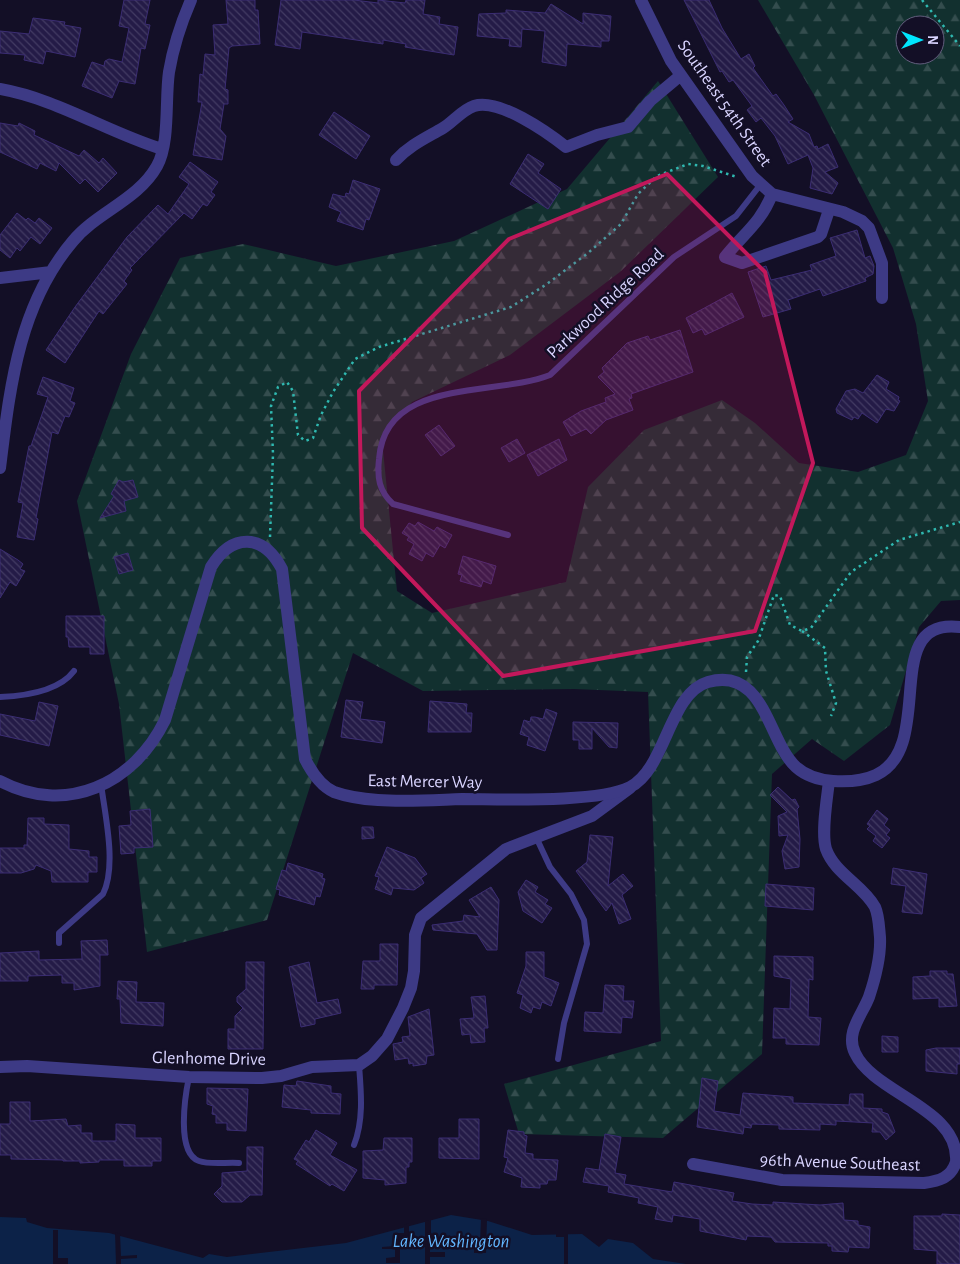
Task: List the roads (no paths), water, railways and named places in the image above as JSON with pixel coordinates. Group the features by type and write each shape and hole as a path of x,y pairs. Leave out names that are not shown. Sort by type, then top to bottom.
{"street":[{"path":"0,468 6,378 33,306 51,272 73,241 88,226 145,182 157,165 162,149 169,73 177,38 191,0"},
{"name":"Southeast 54th Street","path":"641,0 671,61 757,180 772,194 853,216 869,228 882,263 882,298"},
{"path":"396,160 406,149 445,127 467,110 474,106 485,105 495,106 530,123 566,147 597,135 628,127 650,101 681,75"},
{"path":"0,89 40,99 130,139 162,149"},
{"path":"772,194 766,211 754,228 726,257 729,260 742,264 818,237 829,210"},
{"path":"0,278 51,272"},
{"name":"East Mercer Way","path":"101,784 130,768 156,738 165,720 211,567 219,554 228,546 239,542 252,541 268,550 282,569 305,759 311,770 331,791 350,797 378,800 521,799 608,794 632,786"},
{"path":"359,1064 372,1056 387,1039 403,1008 412,980 415,935 420,918 506,848 592,816 632,786 651,764 686,696 697,687 708,682 722,680 745,688 762,706 790,760 797,768 810,776 828,781 846,782 863,779 877,775 889,767 904,744 911,671 920,642 928,632 960,627"},
{"path":"0,780 33,795 50,796 68,796 101,784"},
{"name":"96th Avenue Southeast","path":"694,1164 782,1180 924,1183 946,1178 954,1169 958,1156 958,1141 955,1131 938,1116 887,1084 866,1067 855,1055 851,1043 853,1031 869,998 874,980 880,939 874,907 840,871 826,848 828,781"},
{"name":"Glenhome Drive","path":"0,1066 27,1066 189,1077 262,1078 280,1076 312,1067 359,1064"}],"lane":[{"name":"Parkwood Ridge Road","path":"508,535 393,504 383,495 379,485 380,449 384,434 391,423 414,404 431,398 531,381 550,375 674,257 736,216 757,180"},
{"path":"0,697 20,695 45,689 67,680 74,671"},
{"path":"59,944 59,933 103,894 106,887 109,875 107,828 101,784"},
{"path":"536,836 550,867 571,894 584,920 587,944 564,1023 558,1059"},
{"path":"354,1145 359,1127 361,1093 359,1064"},
{"path":"189,1077 185,1096 185,1146 189,1155 199,1161 238,1163"}],"water":[{"name":"Lake Washington","path":"451,1215 488,1221 532,1235 582,1234 599,1247 608,1239 633,1243 653,1259 686,1264 0,1264 0,1217 26,1218 27,1222 47,1228 109,1233 203,1258 209,1254 227,1257 346,1243"}]}
